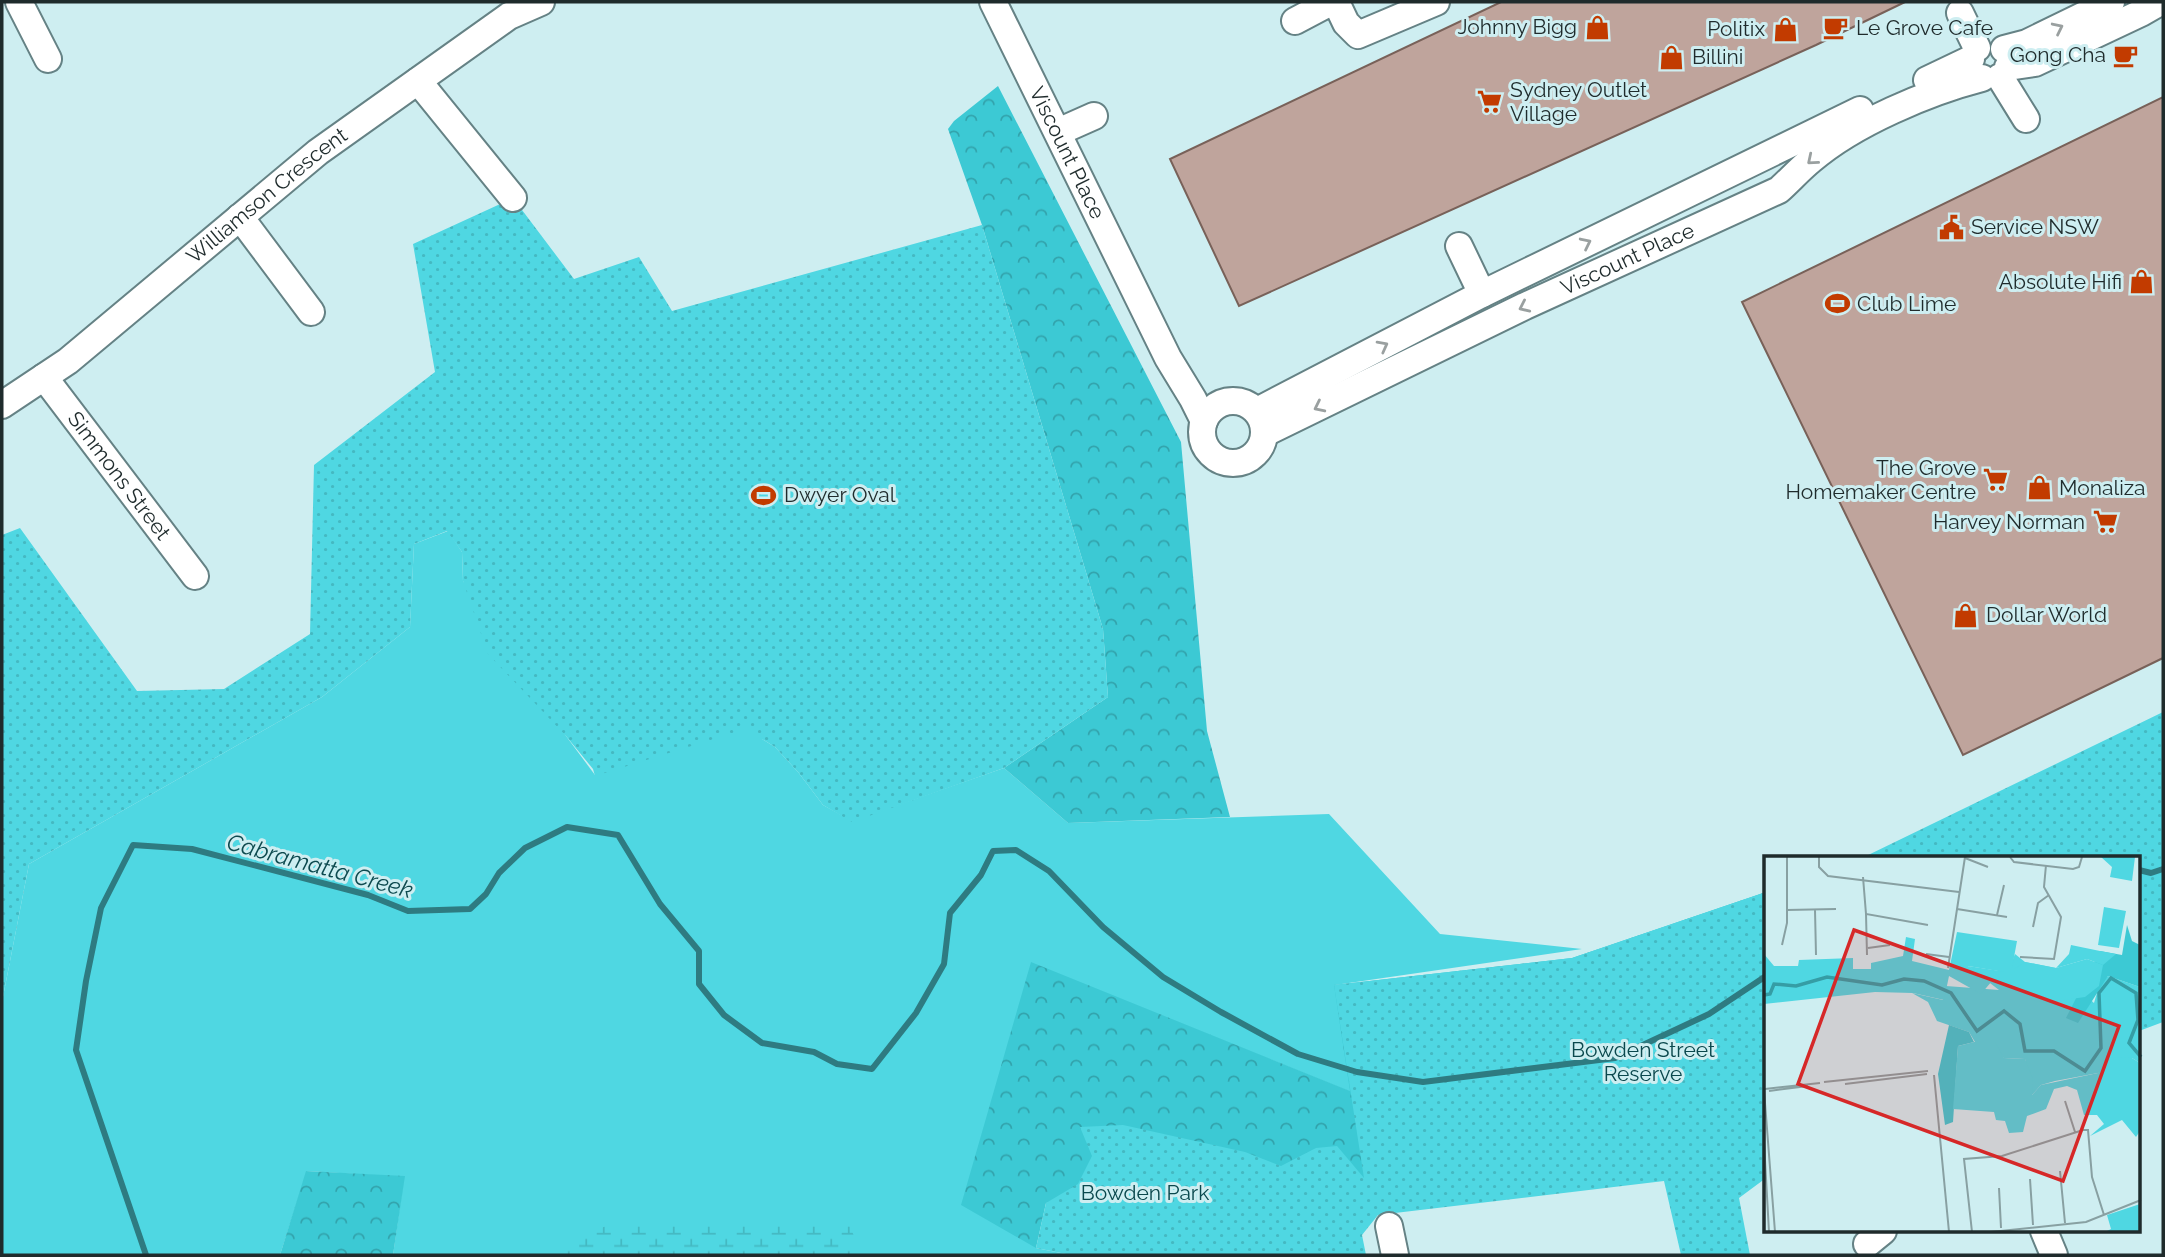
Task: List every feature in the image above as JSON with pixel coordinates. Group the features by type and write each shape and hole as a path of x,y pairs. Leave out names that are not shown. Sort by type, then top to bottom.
{"street":[{"path":"19,2 48,59"},
{"name":"Williamson Crescent","path":"2,405 68,361 318,152 509,16 541,2"},
{"name":"Viscount Place","path":"993,2 1168,358 1204,421"},
{"path":"1294,21 1333,2 1346,23 1358,35 1436,2"},
{"name":"Viscount Place","path":"1261,422 1482,294 1849,115 2035,63 2160,2"},
{"name":"Viscount Place","path":"1261,422 1780,190 1813,158 1856,129 1943,88 1998,74 2027,44 2102,5"},
{"path":"1960,13 1998,74"},
{"path":"418,81 513,198"},
{"path":"1058,132 1094,116"},
{"path":"240,217 311,312"},
{"path":"1459,246 1482,294"},
{"name":"Simmons Street","path":"44,377 195,576"},
{"path":"1239,401 1249,405 1261,422 1262,444 1248,459 1227,462 1217,458 1204,442 1204,421 1218,405 1239,401"},
{"path":"1389,1226 1395,1255"},
{"path":"2043,1232 2054,1255"}],"green space":[{"path":"998,86 1181,442 1207,731 1230,817 1068,823 1004,768 1108,697 1103,629 982,225 948,129 954,121"},
{"path":"513,198 574,279 639,257 672,311 982,225 1103,629 1108,697 1004,768 852,822 823,805 775,747 746,729 595,776 593,769 566,736 488,654 463,581 462,552 447,531 414,544 410,627 322,697 29,864 2,1002 2,535 20,528 137,691 224,689 310,634 314,465 435,372 413,244"},
{"path":"448,531 462,552 463,581 595,775 746,728 814,753 762,739 775,747 823,805 852,821 1004,768 1068,823 1329,814 1440,934 1582,949 1335,985 1351,1092 1031,963 1036,1248 1071,1255 393,1255 404,1177 307,1171 280,1255 2,1255 2,1002 29,864 322,697 410,627 414,544"},
{"path":"2163,712 2163,1022 2140,1031 2140,856 1866,856"},
{"path":"1764,893 1364,1179 1281,1166 1046,1203 1036,1248 961,1205 1031,962 1350,1091 1334,985 1572,958"},
{"name":"Bowden Street Reserve","path":"1764,893 1764,1179 1739,1198 1750,1255 1681,1255 1664,1181 1378,1215 1362,1235 1366,1255 1071,1255 1036,1248 1046,1203 1078,1184 1092,1156 1080,1127 1123,1125 1245,1152 1281,1166 1316,1148 1337,1146 1364,1178 1334,985 1572,958"},
{"path":"306,1171 405,1176 393,1255 280,1255"},
{"path":"611,1223 849,1223 861,1255 551,1255"}],"building":[{"name":"Sydney Outlet Village","path":"1501,2 1905,2 1816,45 1239,306 1170,159"},
{"name":"The Grove Homemaker Centre","path":"2163,97 2163,658 1963,755 1742,302"}],"waterway":[{"name":"Cabramatta Creek","path":"146,1255 76,1050 86,981 101,908 133,845 192,849 368,895 408,911 470,909 486,894 499,873 525,848 567,827 618,835 660,904 699,951 699,984 724,1015 762,1043 814,1052 837,1064 872,1069 916,1013 944,964 950,913 981,875 993,851 1016,850 1049,871 1103,927 1163,977 1298,1054 1357,1072 1423,1082 1615,1058 1709,1014 1764,977"},
{"name":"Cabramatta Creek","path":"2140,870 2151,873 2163,869"}],"place":[{"name":"Johnny Bigg","path":"1597,27"},
{"name":"Le Grove Cafe","path":"1836,28"},
{"name":"Politix","path":"1785,29"},
{"name":"Gong Cha","path":"2126,55"},
{"name":"Billini","path":"1672,57"},
{"name":"Sydney Outlet Village","path":"1490,102"},
{"name":"Service NSW","path":"1951,227"},
{"name":"Absolute Hifi","path":"2142,282"},
{"name":"Club Lime","path":"1837,304"},
{"name":"The Grove Homemaker Centre","path":"1996,480"},
{"name":"Monaliza","path":"2039,488"},
{"name":"Dwyer Oval","path":"764,495"},
{"name":"Harvey Norman","path":"2105,522"},
{"name":"Dollar World","path":"1966,615"}],"park label":[{"name":"Bowden Park","path":"1145,1193"}]}
